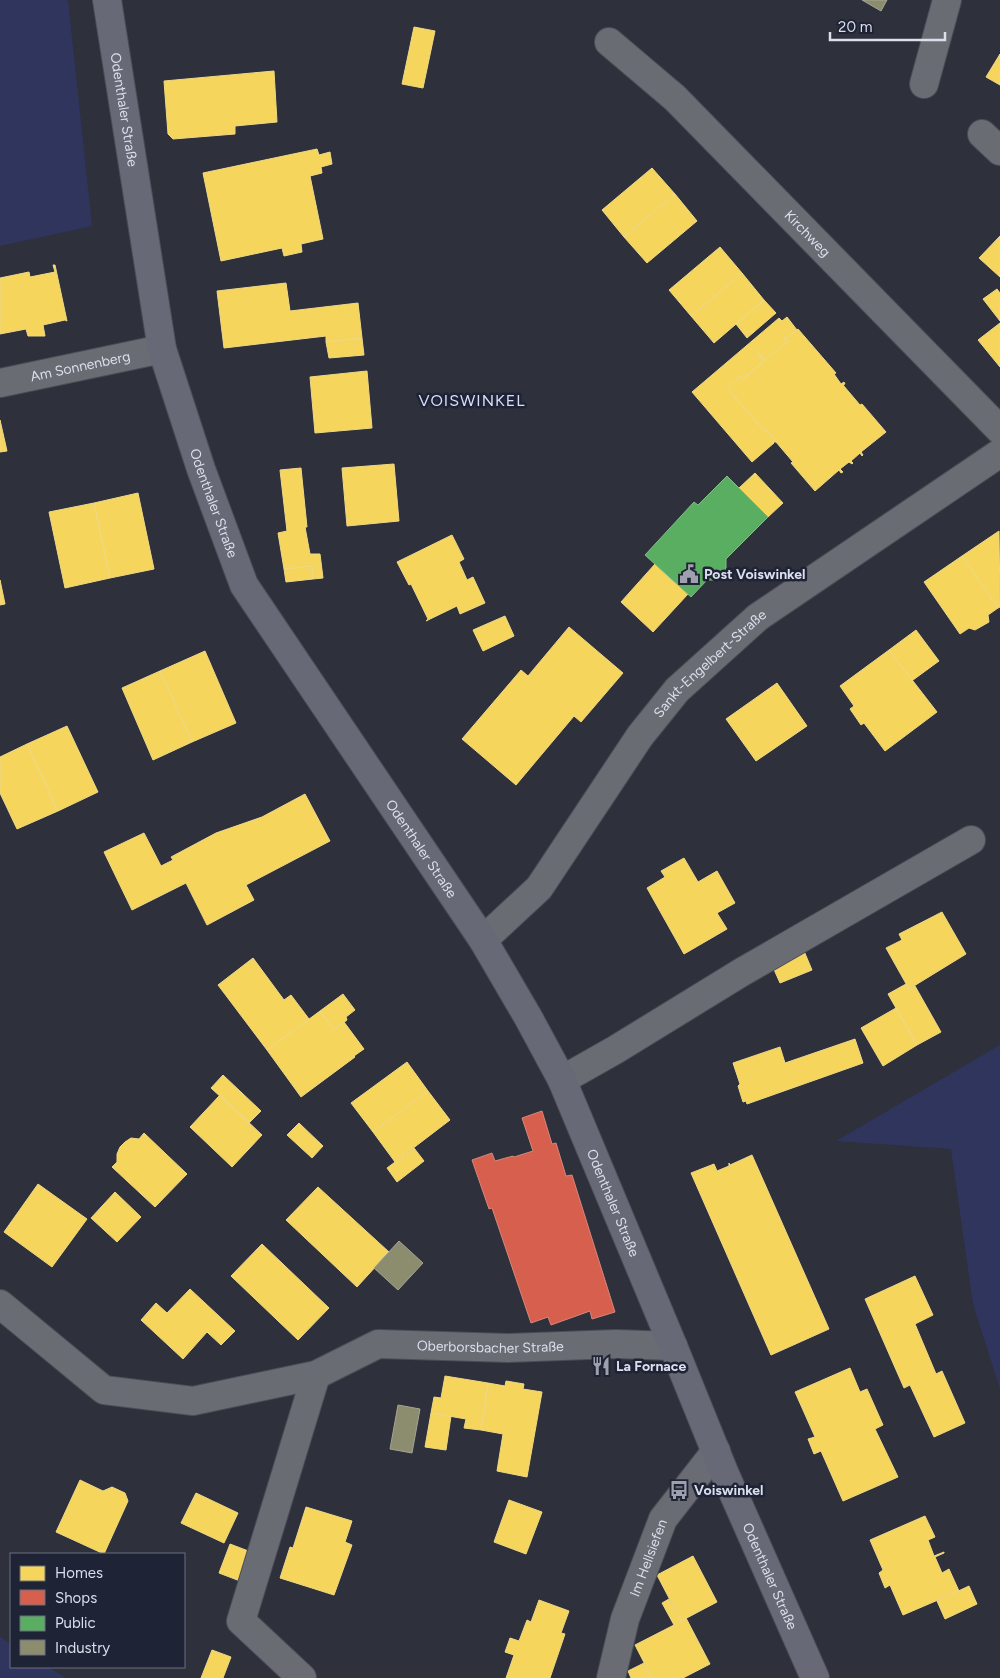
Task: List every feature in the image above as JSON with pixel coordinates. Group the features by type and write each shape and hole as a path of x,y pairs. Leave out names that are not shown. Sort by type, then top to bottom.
{"main road":[{"name":"Odenthaler Straße","path":"107,0 162,349 201,469 244,585 483,940 562,1080 756,1547 815,1678"}],"street":[{"path":"924,84 947,0"},
{"name":"Kirchweg","path":"610,42 676,98 1000,430"},
{"name":"Am Sonnenberg","path":"0,383 162,349"},
{"name":"Sankt-Engelbert-Straße","path":"483,940 539,888 640,736 676,690 758,618 1000,453"},
{"path":"562,1080 615,1050 742,972 972,840"},
{"name":"Oberborsbacher Straße","path":"0,1304 104,1390 193,1401 316,1375 378,1344 508,1348 616,1344 674,1346"},
{"path":"302,1678 242,1621 316,1375"},
{"name":"Im Hellsiefen","path":"610,1678 626,1619 663,1519 716,1451"}],"shaded area":[{"path":"0,0 68,0 92,226 0,246"},
{"path":"1000,1045 1000,1389 973,1304 951,1149 836,1141"},
{"path":"0,1637 10,1643 10,1668 50,1668 66,1678 0,1678"}],"building: Homes":[{"path":"414,27 435,31 423,88 402,84"},
{"path":"1000,54 1000,85 986,77"},
{"path":"274,71 277,122 235,126 235,134 173,139 168,134 164,81"},
{"path":"317,149 319,155 330,152 332,164 321,167 322,173 310,176 323,239 301,244 302,252 284,256 282,248 221,261 203,173"},
{"path":"652,168 675,194 624,237 602,210"},
{"path":"675,194 697,221 647,263 624,237"},
{"path":"1000,236 1000,277 979,258"},
{"path":"720,247 742,273 691,316 669,290"},
{"path":"53,265 55,265 67,321 43,325 45,336 28,336 26,329 0,334 0,278 29,272 30,277 55,272"},
{"path":"742,273 764,300 714,343 691,316"},
{"path":"286,283 290,311 358,303 362,338 326,342 326,336 224,348 217,291"},
{"path":"997,289 1000,293 1000,321 983,299"},
{"path":"764,300 776,313 747,338 736,324"},
{"path":"787,317 797,330 787,338 784,338 787,342 765,359 759,353 764,361 743,379 740,375 727,388 765,432 767,430 775,440 752,462 692,392 779,318 782,321"},
{"path":"1000,323 1000,367 978,340"},
{"path":"798,329 836,373 834,374 841,384 844,382 845,384 843,385 886,432 861,452 862,456 860,453 851,461 852,464 849,462 840,469 843,472 841,473 839,470 815,491 776,442 773,442 775,440 767,430 765,432 727,388 740,375 743,379 764,361 759,353 765,359 787,342 784,338 787,338"},
{"path":"362,338 364,355 329,358 326,342"},
{"path":"367,371 372,428 315,433 310,377"},
{"path":"0,420 7,451 0,452"},
{"path":"394,464 399,521 347,526 342,468"},
{"path":"301,468 307,527 305,527 310,554 320,554 323,578 313,579 312,566 284,569 278,533 287,531 280,470"},
{"path":"755,473 783,503 768,517 739,488"},
{"path":"138,493 154,569 110,578 94,503"},
{"path":"94,503 110,578 65,588 49,512"},
{"path":"999,531 1000,607 998,608 962,556"},
{"path":"452,535 464,559 459,562 467,580 473,577 485,603 460,614 457,606 426,621 428,619 411,584 409,585 397,562"},
{"path":"962,556 998,608 988,615 989,622 975,630 969,628 960,634 924,582"},
{"path":"655,564 688,594 653,632 621,602"},
{"path":"312,566 313,579 286,582 284,569"},
{"path":"0,580 5,604 0,605"},
{"path":"505,616 514,636 483,651 473,630"},
{"path":"569,627 623,673 581,722 574,716 516,785 462,739 521,670 528,676"},
{"path":"916,630 939,661 913,680 889,650"},
{"path":"889,650 937,712 885,751 864,723 861,725 850,709 854,706 840,686"},
{"path":"205,651 236,723 192,742 160,671"},
{"path":"160,671 192,742 153,760 122,688"},
{"path":"777,683 807,726 756,761 726,719"},
{"path":"67,726 98,792 58,811 27,744"},
{"path":"27,744 58,811 17,829 0,793 0,757"},
{"path":"305,794 330,841 246,885 254,900 207,925 186,883 132,910 104,852 144,833 161,866 173,860 171,857 216,833 262,817"},
{"path":"684,858 698,882 717,871 735,903 717,913 727,929 684,954 647,888 665,877 661,871"},
{"path":"942,912 966,954 909,989 886,948 902,940 899,934"},
{"path":"804,951 812,970 780,983 772,965"},
{"path":"253,958 284,1000 291,995 309,1019 267,1050 218,985"},
{"path":"906,984 909,989 915,986 941,1032 917,1045 888,994"},
{"path":"343,994 355,1010 346,1017 347,1020 334,1030 320,1011"},
{"path":"896,1008 917,1045 883,1066 861,1028"},
{"path":"320,1011 334,1030 344,1022 364,1049 301,1097 267,1050"},
{"path":"855,1039 863,1063 747,1104 746,1101 743,1102 738,1086 740,1084 733,1063 780,1047 785,1063"},
{"path":"407,1062 428,1091 373,1132 351,1103"},
{"path":"223,1075 261,1111 249,1123 211,1088"},
{"path":"428,1091 450,1120 395,1162 373,1132"},
{"path":"220,1095 262,1135 232,1167 190,1127"},
{"path":"299,1123 323,1146 312,1158 287,1135"},
{"path":"144,1133 187,1174 155,1207 112,1167 117,1162 117,1154 120,1147 131,1138 139,1139"},
{"path":"414,1148 424,1161 397,1182 387,1168"},
{"path":"752,1155 829,1329 771,1355 691,1173 714,1164 717,1171 729,1166 729,1163 730,1165"},
{"path":"38,1184 87,1219 52,1267 4,1232"},
{"path":"318,1187 389,1252 357,1287 286,1220"},
{"path":"115,1192 141,1217 117,1242 91,1218"},
{"path":"262,1244 329,1308 298,1340 231,1276"},
{"path":"915,1276 933,1315 915,1324 936,1374 942,1371 965,1423 934,1437 910,1385 904,1388 865,1299"},
{"path":"190,1289 235,1331 221,1345 207,1332 183,1359 141,1320 156,1303 167,1313"},
{"path":"850,1368 860,1392 867,1389 883,1425 875,1429 898,1477 843,1501 821,1451 814,1454 808,1439 815,1437 795,1392"},
{"path":"445,1376 488,1383 481,1430 464,1428 466,1419 431,1413 434,1397 441,1398"},
{"path":"506,1381 524,1384 523,1389 542,1392 527,1477 497,1471 503,1434 481,1430 488,1383 505,1386"},
{"path":"431,1413 451,1416 446,1450 425,1447"},
{"path":"80,1480 103,1491 112,1487 125,1493 128,1501 104,1553 56,1532"},
{"path":"196,1493 238,1513 224,1543 181,1523"},
{"path":"509,1500 542,1512 526,1554 494,1542"},
{"path":"306,1507 352,1521 345,1542 352,1545 334,1595 280,1578 290,1547 293,1548"},
{"path":"925,1516 935,1537 928,1540 934,1556 944,1552 935,1557 942,1573 949,1569 959,1591 903,1615 890,1585 885,1588 879,1573 883,1570 870,1540"},
{"path":"230,1544 251,1552 240,1581 219,1573"},
{"path":"693,1556 717,1602 681,1621 657,1575"},
{"path":"969,1586 977,1604 945,1619 937,1601"},
{"path":"669,1599 681,1621 686,1618 710,1664 683,1678 652,1678 635,1645 674,1625 662,1603"},
{"path":"539,1600 569,1611 561,1633 565,1634 550,1678 506,1678 514,1655 505,1652 510,1638 519,1641 527,1620 531,1622"},
{"path":"212,1650 231,1657 223,1678 201,1678"},
{"path":"644,1663 652,1678 631,1678 628,1671"}],"building: Shops":[{"path":"542,1111 552,1144 556,1143 566,1176 572,1175 615,1312 592,1319 590,1311 551,1325 548,1317 531,1323 492,1208 489,1209 472,1160 492,1153 495,1161 533,1151 522,1118"}],"building: Public":[{"path":"727,476 768,517 726,559 726,570 717,580 707,580 691,597 645,555 694,502 698,505"}],"building: Industry":[{"path":"862,0 887,0 881,11"},
{"path":"399,1241 423,1263 398,1290 374,1268"},
{"path":"398,1405 420,1409 412,1453 390,1449"}],"place":[{"name":"Post Voiswinkel","path":"689,574"},
{"name":"La Fornace","path":"601,1366"},
{"name":"Voiswinkel","path":"679,1490"}],"district":[{"name":"VOISWINKEL","path":"472,400"}]}
